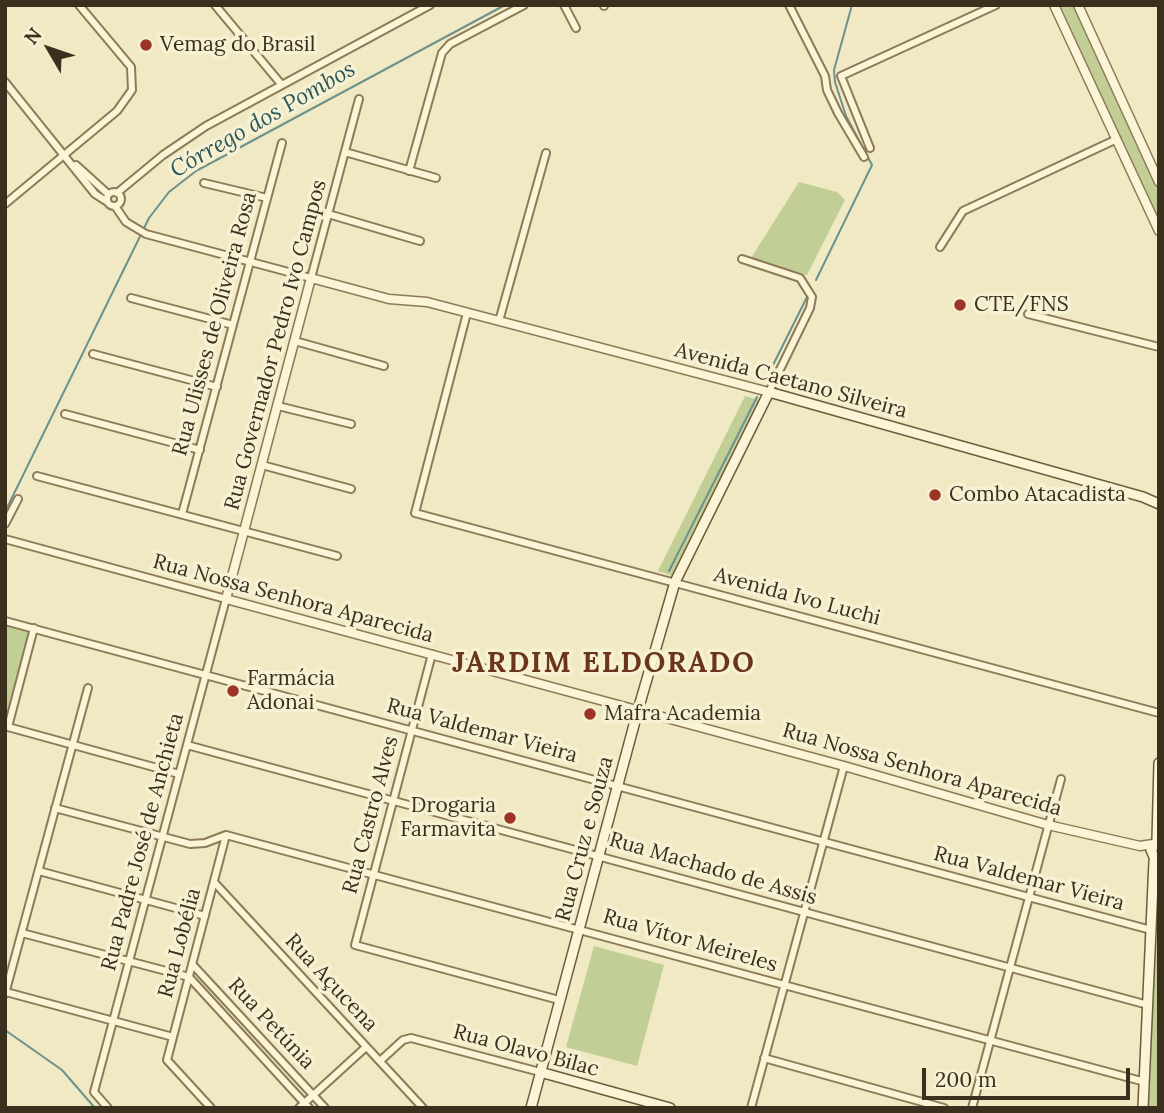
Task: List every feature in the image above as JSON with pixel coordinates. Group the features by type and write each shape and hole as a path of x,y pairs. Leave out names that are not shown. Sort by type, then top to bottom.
{"main road":[{"name":"Avenida Caetano Silveira","path":"769,392 1143,497 1159,504"},
{"name":"Rua Cruz e Souza","path":"531,1108 617,785 675,582 769,392"},
{"name":"Avenida Caetano Silveira","path":"1143,497 1159,496"},
{"path":"1143,1108 1159,763"},
{"name":"Rua Olavo Bilac","path":"540,1072 670,1108"}],"street":[{"path":"5,204 124,104 133,84 131,67 79,5"},
{"path":"215,5 281,84"},
{"path":"107,197 182,141 281,84 430,5"},
{"path":"409,170 442,52 450,44 524,5"},
{"path":"565,5 576,28"},
{"path":"789,5 826,76 827,90 838,113 864,157"},
{"path":"826,76 840,76 996,5"},
{"path":"1054,5 1159,231"},
{"path":"1078,5 1159,183"},
{"path":"840,76 870,148"},
{"path":"5,82 94,194 107,197 120,216 134,228 146,234 312,278"},
{"name":"Rua Governador Pedro Ivo Campos","path":"226,599 359,99"},
{"path":"940,247 963,211 1117,139"},
{"name":"Rua Ulisses de Oliveira Rosa","path":"182,514 282,143"},
{"path":"345,152 436,178"},
{"path":"499,321 546,153"},
{"path":"204,183 267,198"},
{"path":"115,206 121,200 117,192"},
{"path":"328,215 420,241"},
{"path":"742,259 800,278 811,297 810,309 769,392"},
{"name":"Avenida Caetano Silveira","path":"312,278 389,299 428,302 769,392"},
{"path":"131,298 233,325"},
{"name":"Avenida Ivo Luchi","path":"467,313 415,513 1159,713"},
{"path":"1028,314 1159,347"},
{"path":"295,341 384,366"},
{"path":"93,354 217,387"},
{"path":"278,406 351,424"},
{"path":"65,414 200,450"},
{"path":"262,466 351,489"},
{"path":"37,476 337,555"},
{"path":"5,524 18,499"},
{"name":"Rua Nossa Senhora Aparecida","path":"5,539 844,766 1048,825 1140,846 1156,841"},
{"name":"Rua Padre José de Anchieta","path":"108,1108 94,1093 226,599"},
{"name":"Rua Valdemar Vieira","path":"5,621 1152,930"},
{"path":"34,628 8,727 179,774"},
{"name":"Rua Castro Alves","path":"432,654 355,945 559,1000"},
{"path":"88,688 6,993 173,1037"},
{"name":"Rua Machado de Assis","path":"187,744 1148,1005"},
{"path":"751,1108 844,766"},
{"path":"972,1108 1061,779"},
{"path":"55,808 197,844 226,835"},
{"name":"Rua Vítor Meireles","path":"226,835 1144,1082"},
{"name":"Rua Lobélia","path":"211,1108 167,1060 226,835"},
{"name":"Rua Nossa Senhora Aparecida","path":"1140,846 1155,861"},
{"path":"38,871 205,916"},
{"name":"Rua Açucena","path":"214,882 423,1108"},
{"path":"22,933 189,977"},
{"name":"Rua Petúnia","path":"192,964 325,1108"},
{"name":"Rua Petúnia","path":"189,977 305,1106"},
{"name":"Rua Olavo Bilac","path":"380,1061 403,1040 411,1038 540,1072"},
{"path":"305,1106 313,1095 366,1047"},
{"path":"764,1058 944,1108"}],"green space":[{"path":"1060,5 1075,5 1159,187 1159,221"},
{"path":"799,182 837,192 845,200 807,275 751,258"},
{"path":"745,396 759,400 759,405 676,577 658,571"},
{"path":"5,625 29,632 5,720"},
{"path":"1156,873 1159,873 1159,1108 1146,1108"},
{"path":"594,946 664,965 637,1066 566,1047"}],"waterway":[{"name":"Córrego dos Pombos","path":"5,512 149,218 169,192 196,171 505,5"},
{"path":"816,280 872,165 846,116 835,82 834,70 852,5"},
{"path":"766,379 807,297"},
{"path":"669,571 757,397"},
{"name":"Córrego dos Pombos","path":"5,853 5,860"},
{"path":"5,1030 62,1070 95,1108"}],"place":[{"name":"Vemag do Brasil","path":"146,45"},
{"name":"CTE/FNS","path":"960,305"},
{"name":"Combo Atacadista","path":"935,495"},
{"name":"Farmácia Adonai","path":"233,691"},
{"name":"Mafra Academia","path":"590,714"},
{"name":"Drogaria Farmavita","path":"510,818"}],"district":[{"name":"JARDIM ELDORADO","path":"604,664"}]}
